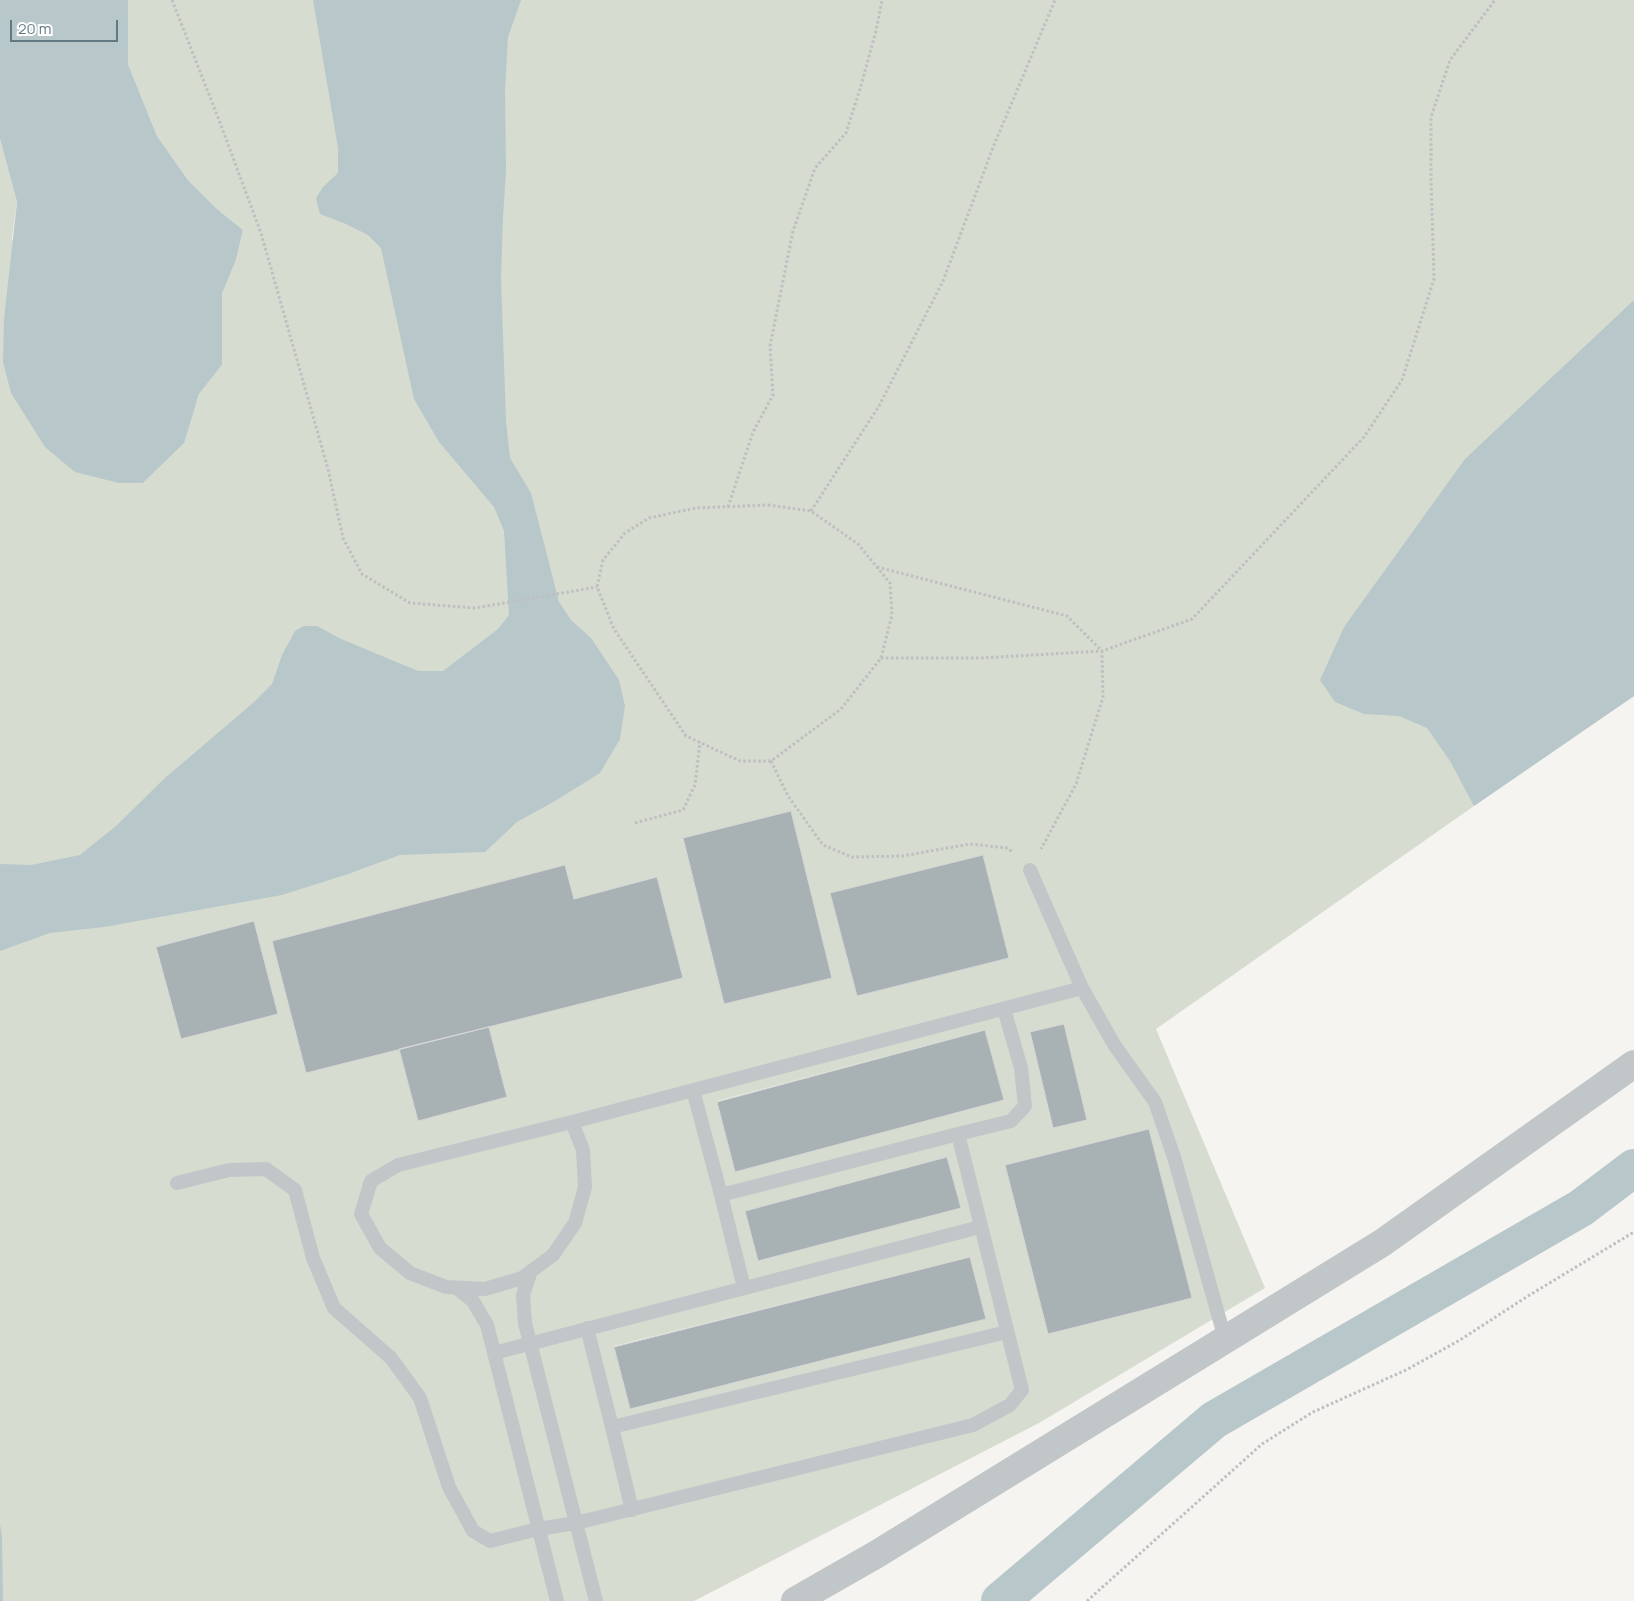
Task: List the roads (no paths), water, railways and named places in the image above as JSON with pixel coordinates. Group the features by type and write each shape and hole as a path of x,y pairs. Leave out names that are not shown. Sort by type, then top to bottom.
{"street":[{"path":"795,1601 877,1554 1382,1243 1634,1064"}],"lane":[{"path":"1030,870 1082,988 1115,1046 1155,1102 1174,1157 1225,1340"},
{"path":"572,1122 583,1150 585,1187 575,1223 553,1255 522,1278 484,1289 457,1288 446,1287 410,1273 380,1248 361,1214 371,1181 398,1165 572,1122 1082,988"},
{"path":"721,1195 1011,1121 1024,1106 1021,1068 1004,1009"},
{"path":"693,1090 744,1288"},
{"path":"176,1184 229,1170 266,1169 296,1190 313,1258 334,1308 391,1358 420,1398 449,1487 473,1531 490,1541 632,1510 974,1425 1010,1405 1022,1390 958,1134"},
{"path":"494,1352 980,1227"},
{"path":"531,1271 523,1295 524,1323 596,1601"},
{"path":"457,1288 473,1302 487,1325 557,1601"},
{"path":"587,1328 632,1510"},
{"path":"612,1427 1007,1332"}],"waterway":[{"path":"1000,1601 1214,1420 1581,1208 1634,1168"}]}
